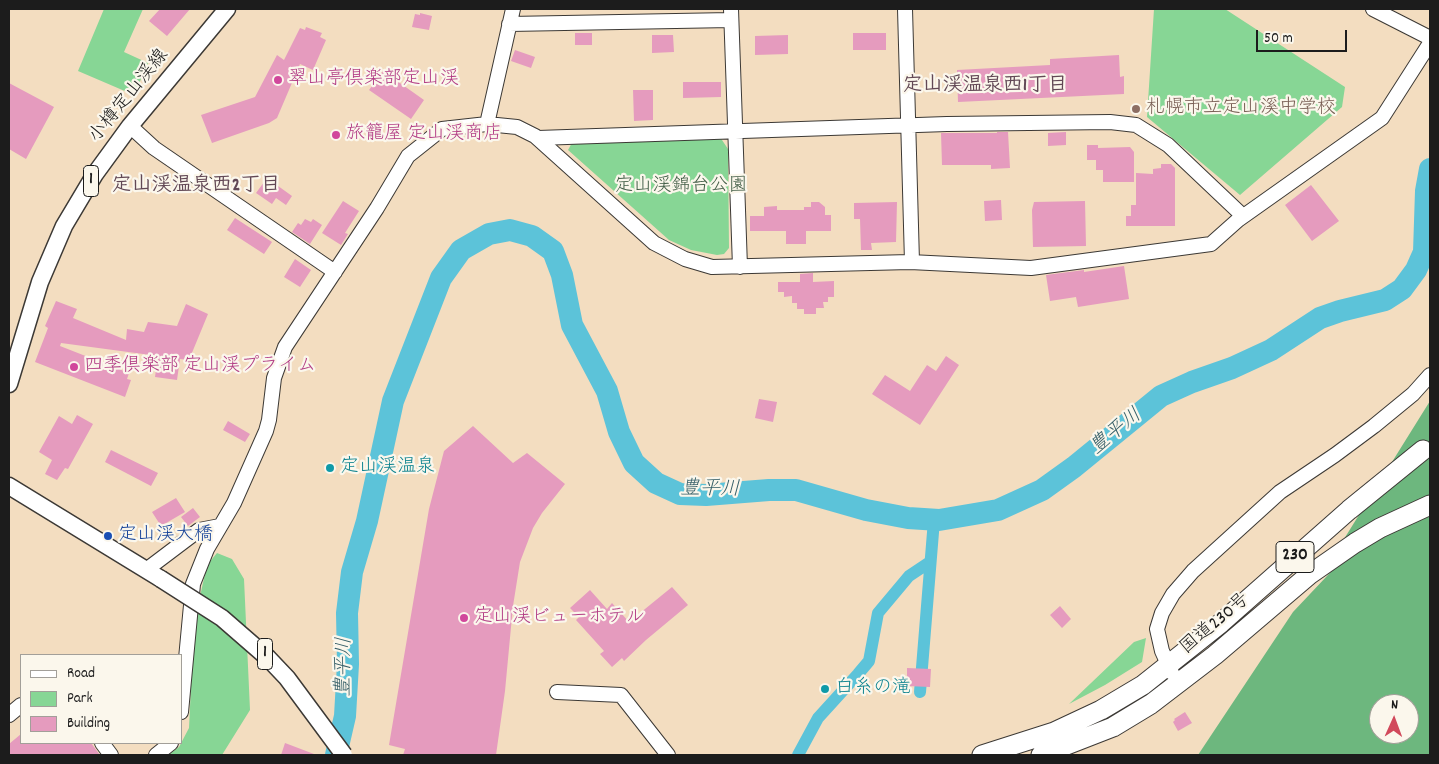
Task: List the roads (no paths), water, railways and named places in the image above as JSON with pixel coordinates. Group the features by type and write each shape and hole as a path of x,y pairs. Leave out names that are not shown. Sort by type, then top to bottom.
{"highway":[{"name":"国道230号","path":"982,755 1054,732 1101,710 1143,685 1221,623 1364,497 1423,450"},
{"name":"国道230号","path":"1041,755 1113,727 1151,704 1215,655 1309,575 1380,528 1430,505"}],"main road":[{"name":"小樽定山渓線","path":"9,384 40,282 64,226 95,174 130,126 227,9"},
{"name":"1","path":"9,486 222,618 268,658 287,678 344,755"}],"street":[{"path":"487,124 513,9"},
{"path":"905,9 912,262"},
{"path":"1373,9 1430,38"},
{"path":"509,24 731,14 740,266"},
{"path":"182,701 193,584 207,549 234,503 266,431 274,378 285,347 377,208 408,156 442,129 487,124 516,127 538,138 654,243 685,259 712,267 912,262 1031,268 1210,244 1243,216 1382,118 1430,43"},
{"path":"538,138 908,125 1110,122 1136,125 1168,145 1243,216"},
{"path":"130,126 154,148 335,272"},
{"path":"1178,683 1167,665 1157,630 1162,613 1173,594 1193,571 1280,492 1374,426 1413,394 1430,375"},
{"path":"146,570 199,530 220,526"},
{"path":"557,692 621,695 668,755"},
{"path":"9,715 20,706"},
{"path":"103,744 112,755"},
{"path":"156,755 170,744"}],"waterway":[{"name":"豊平川","path":"336,755 345,716 348,664 347,613 352,572 367,521 393,401 441,278 461,250 489,234 510,230 532,236 553,251 562,275 572,325 607,391 619,432 634,463 656,483 680,494 706,495 796,490 866,510 908,518 939,520 998,510 1042,490 1074,467 1161,396 1192,382 1232,368 1271,350 1320,318 1385,300 1402,289 1416,270 1424,252 1426,191 1430,169"},
{"path":"920,692 934,520"},
{"path":"798,755 818,718 869,661 878,613 909,576 930,562"}],"place":[{"name":"翠山亭倶楽部定山渓","path":"278,80"},
{"name":"札幌市立定山溪中学校","path":"1136,109"},
{"name":"旅籠屋 定山渓商店","path":"336,135"},
{"name":"四季倶楽部 定山渓プライム","path":"74,367"},
{"name":"定山渓温泉","path":"330,468"},
{"name":"定山渓大橋","path":"108,536"},
{"name":"定山渓ビューホテル","path":"464,618"},
{"name":"白糸の滝","path":"825,689"}],"district":[{"name":"定山渓温泉西1丁目","path":"985,87"},
{"name":"定山渓温泉西2丁目","path":"196,187"}],"park label":[{"name":"定山渓錦台公園","path":"681,187"}]}
